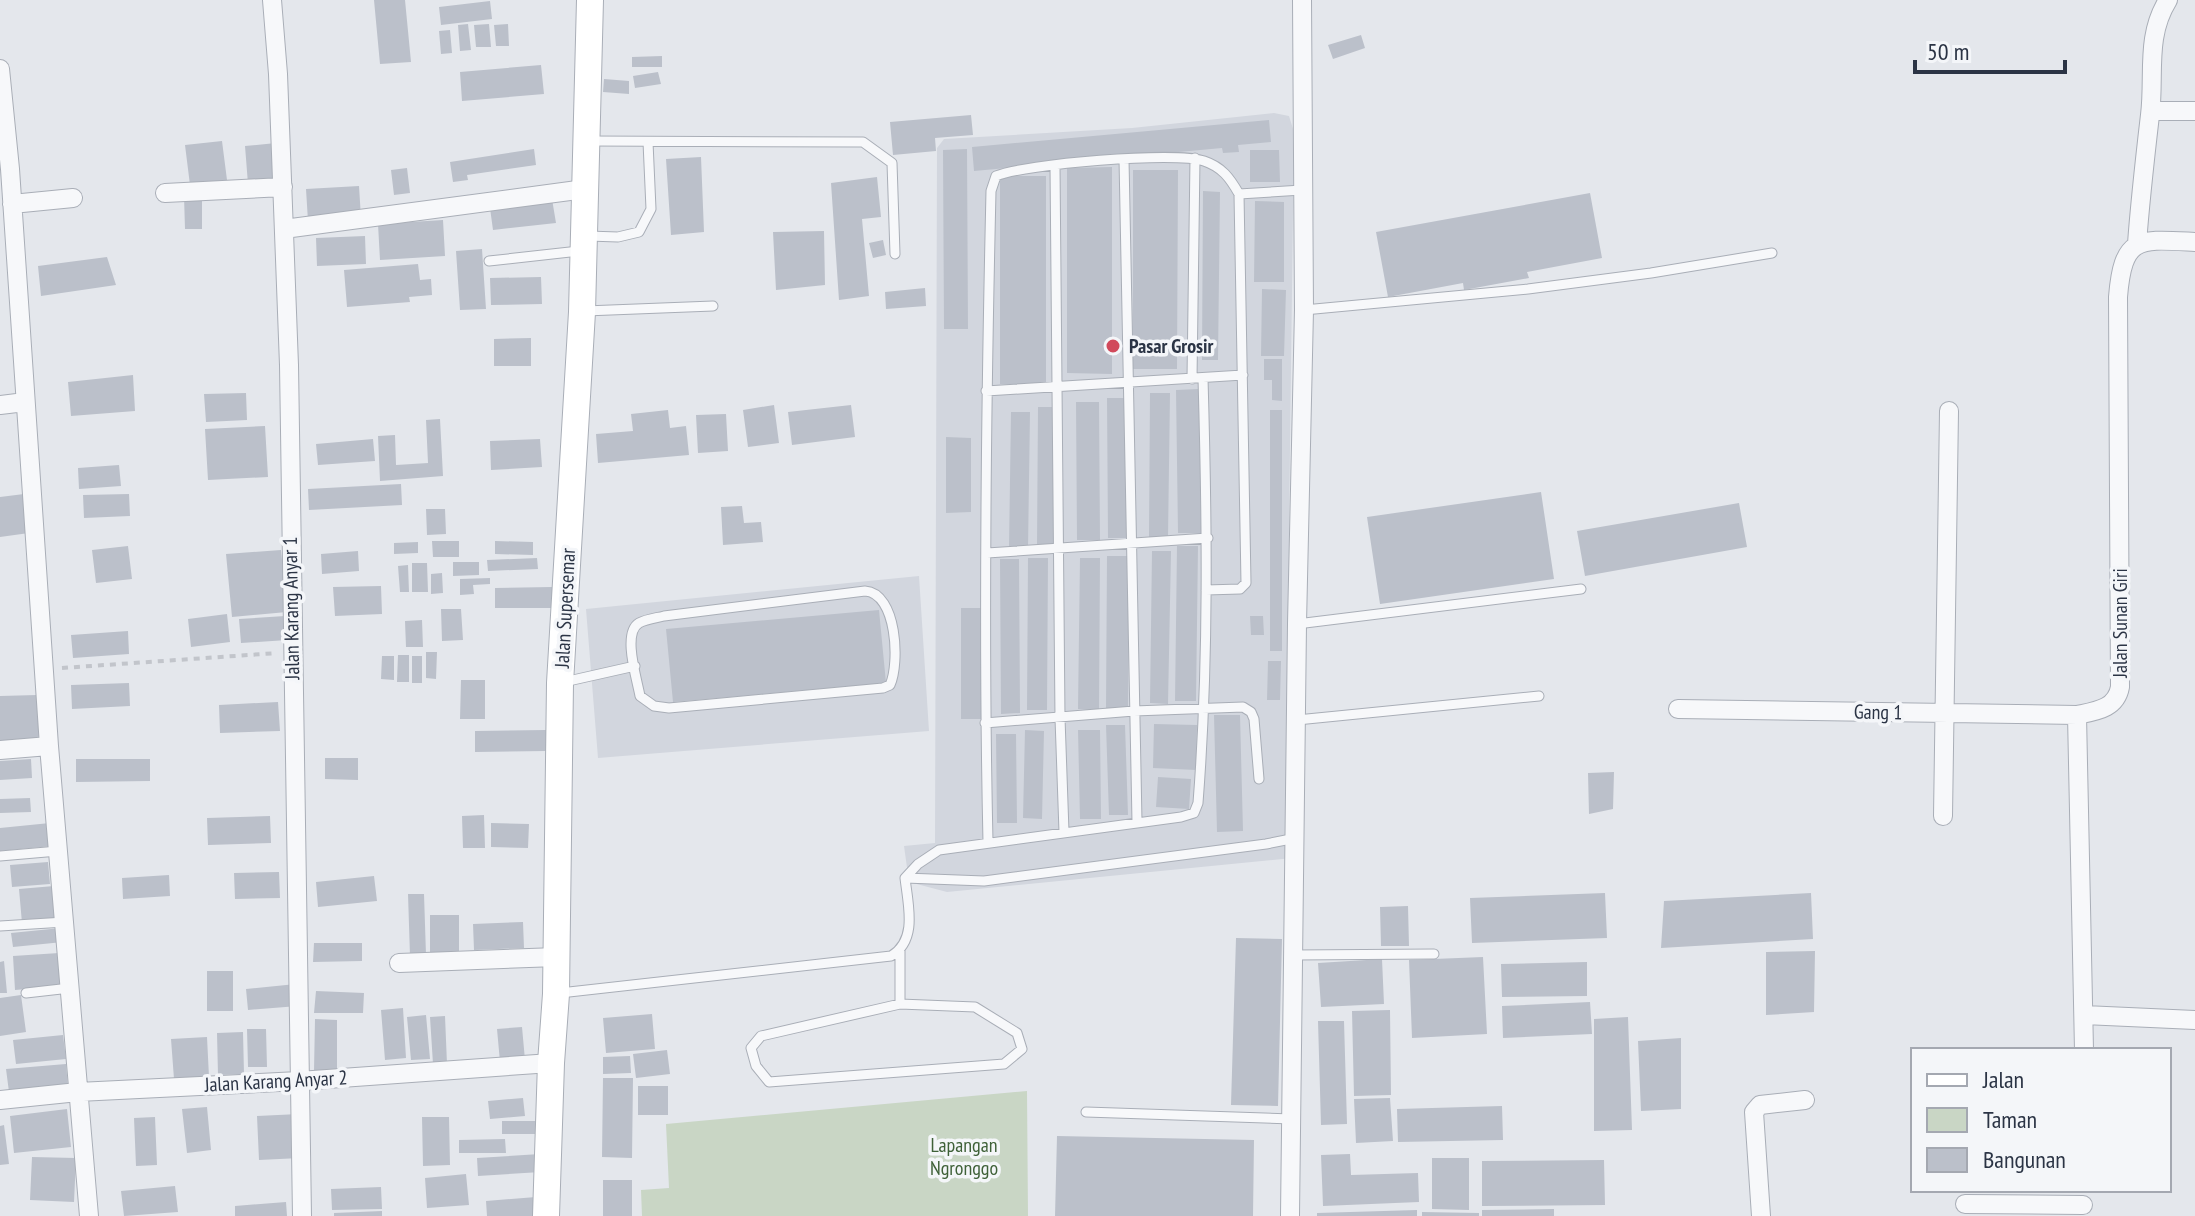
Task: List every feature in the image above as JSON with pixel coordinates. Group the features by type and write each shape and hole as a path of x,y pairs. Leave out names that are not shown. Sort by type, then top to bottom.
{"main road":[{"name":"Jalan Supersemar","path":"546,1216 557,957 560,683 582,312 590,0"}],"street":[{"name":"Jalan Karang Anyar 1","path":"272,0 289,365 302,1216"},
{"path":"1290,1216 1304,310 1302,0"},
{"name":"Jalan Sunan Giri","path":"2077,715 2110,705 2118,698 2120,687 2118,297 2120,271 2132,248 2151,111 2150,65 2157,23 2168,0"},
{"path":"0,69 49,746 89,1216"},
{"path":"2151,111 2195,111"},
{"path":"165,193 283,187"},
{"path":"284,229 585,189"},
{"path":"12,204 73,198"},
{"path":"2132,248 2161,240 2195,242"},
{"path":"0,405 25,402"},
{"path":"1943,816 1949,411"},
{"name":"Gang 1","path":"1678,709 2077,715"},
{"path":"2077,715 2084,1048"},
{"path":"0,750 49,746"},
{"path":"399,963 557,957"},
{"path":"2084,1015 2195,1020"},
{"name":"Jalan Karang Anyar 2","path":"0,1100 78,1092 299,1081 551,1063"},
{"path":"1761,1216 1754,1112 1760,1105 1805,1100"},
{"path":"1965,1204 2083,1204"}],"lane":[{"path":"586,141 863,142 892,163 895,254"},
{"path":"489,261 639,232 651,209 648,142"},
{"path":"1192,379 1195,158"},
{"path":"988,842 985,723 986,391 992,182 1000,173 1124,159 1195,158 1224,172 1239,194 1246,583 1240,589 1206,590"},
{"path":"1124,159 1137,822"},
{"path":"1055,166 1060,718 1064,832"},
{"path":"1239,194 1302,190"},
{"path":"1304,310 1543,287 1772,253"},
{"path":"582,312 713,306"},
{"path":"986,391 1243,375"},
{"path":"900,1004 900,951 910,927 905,878 918,864 939,850 1194,813 1198,803 1205,709 1208,538 1203,378"},
{"path":"987,553 1208,538"},
{"path":"1297,624 1581,589"},
{"path":"871,591 877,593 885,604 893,628 892,680 890,685 875,690 669,708 654,706 640,696 635,666 630,638 633,629 639,623 664,616 871,591"},
{"path":"560,683 635,666"},
{"path":"1297,720 1539,696"},
{"path":"985,723 1134,711 1243,707 1251,712 1257,732 1259,779"},
{"path":"905,878 984,881 1296,838"},
{"path":"0,856 58,851"},
{"path":"0,926 65,922"},
{"path":"556,994 891,956 900,951"},
{"path":"1294,955 1434,954"},
{"path":"26,993 70,988"},
{"path":"900,1004 975,1007 1017,1033 1022,1049 1004,1064 769,1082 756,1066 751,1048 761,1036 900,1004"},
{"path":"1086,1112 1292,1119"}],"path":[{"path":"44,669 291,652"}],"shaded area":[{"name":"Pasar Grosir","path":"1274,113 1289,116 1294,132 1289,528 1293,858 947,892 909,882 904,846 935,843 937,148 944,139 1132,128"},
{"path":"919,576 929,731 598,758 586,609"}],"green space":[{"name":"Lapangan Ngronggo","path":"1027,1091 1028,1216 642,1216 641,1190 669,1188 666,1124"}],"building":[{"path":"374,0 405,0 411,62 380,64"},
{"path":"490,1 492,19 441,25 439,7"},
{"path":"468,24 471,50 460,51 458,25"},
{"path":"489,24 491,47 476,47 474,25"},
{"path":"508,24 509,46 496,46 494,25"},
{"path":"450,30 452,53 441,54 439,31"},
{"path":"1361,35 1365,48 1333,59 1328,45"},
{"path":"662,56 662,67 632,67 632,57"},
{"path":"541,65 544,94 462,101 460,72"},
{"path":"658,72 661,84 635,88 633,76"},
{"path":"604,79 629,81 629,94 603,92"},
{"path":"971,115 973,135 935,138 936,151 893,155 890,122"},
{"path":"1269,120 1271,142 1238,145 1239,152 1223,153 1222,148 974,171 972,147"},
{"path":"222,141 227,180 190,185 185,145"},
{"path":"276,143 279,181 248,184 245,146"},
{"path":"534,149 536,165 467,175 468,180 453,182 450,162"},
{"path":"967,149 968,329 944,329 943,150"},
{"path":"1250,150 1279,150 1280,182 1250,182"},
{"path":"701,157 704,232 671,235 666,159"},
{"path":"1112,167 1112,374 1067,373 1067,168"},
{"path":"407,168 410,193 394,195 391,170"},
{"path":"1133,170 1178,170 1177,369 1133,369"},
{"path":"1000,176 1046,176 1046,384 1000,384"},
{"path":"877,177 881,217 862,219 869,296 839,300 831,183"},
{"path":"359,186 361,218 308,221 306,189"},
{"path":"1203,191 1220,192 1218,360 1202,360"},
{"path":"1590,193 1602,258 1527,272 1529,278 1464,290 1463,283 1388,297 1376,232"},
{"path":"184,196 202,196 202,229 185,229"},
{"path":"552,199 556,223 493,230 490,208"},
{"path":"1255,201 1284,202 1284,282 1254,282"},
{"path":"443,220 445,256 380,260 378,224"},
{"path":"824,231 825,285 776,290 773,232"},
{"path":"365,236 366,264 317,266 316,238"},
{"path":"883,240 886,255 873,258 869,243"},
{"path":"482,249 486,309 460,310 456,251"},
{"path":"107,257 116,285 41,296 38,266"},
{"path":"418,264 420,280 431,279 432,295 409,297 410,302 347,307 344,270"},
{"path":"541,277 542,304 491,305 490,278"},
{"path":"925,288 926,306 886,309 885,292"},
{"path":"1262,289 1286,290 1284,356 1261,356"},
{"path":"531,338 531,366 494,366 494,339"},
{"path":"1264,359 1282,359 1282,401 1272,400 1272,380 1264,380"},
{"path":"133,375 135,411 71,416 68,382"},
{"path":"1199,389 1201,533 1178,533 1176,390"},
{"path":"246,393 247,420 206,422 204,394"},
{"path":"1150,393 1170,393 1168,537 1149,537"},
{"path":"1107,398 1128,398 1128,538 1108,538"},
{"path":"1076,402 1099,402 1100,540 1077,540"},
{"path":"774,405 779,443 748,447 743,410"},
{"path":"851,405 855,437 792,445 788,412"},
{"path":"1038,407 1057,407 1056,547 1037,547"},
{"path":"668,410 670,428 686,426 689,455 598,463 596,434 633,431 631,414"},
{"path":"1270,410 1282,410 1282,651 1270,651"},
{"path":"1011,412 1030,412 1028,549 1009,549"},
{"path":"726,414 728,451 698,453 696,415"},
{"path":"440,419 443,476 380,481 378,436 395,435 396,465 428,463 426,420"},
{"path":"265,426 268,477 208,480 205,429"},
{"path":"946,437 971,438 971,512 946,513"},
{"path":"373,439 375,461 318,465 316,444"},
{"path":"540,439 542,467 491,470 490,441"},
{"path":"119,465 121,486 79,489 78,468"},
{"path":"401,484 402,505 309,510 308,489"},
{"path":"1541,492 1554,579 1380,604 1367,517"},
{"path":"24,494 29,533 0,537 0,497"},
{"path":"129,494 130,516 84,518 83,495"},
{"path":"1739,503 1747,547 1585,576 1577,531"},
{"path":"742,506 744,523 761,522 763,542 723,545 721,507"},
{"path":"426,509 445,509 446,534 427,535"},
{"path":"432,541 459,541 459,557 433,557"},
{"path":"495,541 533,542 533,555 495,554"},
{"path":"418,542 418,553 394,554 394,543"},
{"path":"128,546 132,579 96,583 92,550"},
{"path":"1177,546 1198,546 1196,701 1175,701"},
{"path":"281,550 287,612 232,617 226,554"},
{"path":"358,551 359,571 322,574 321,554"},
{"path":"1152,551 1171,551 1168,704 1150,703"},
{"path":"1107,556 1129,556 1128,708 1106,708"},
{"path":"537,558 538,569 488,571 487,560"},
{"path":"1028,558 1048,558 1047,710 1027,710"},
{"path":"1080,558 1100,558 1099,710 1078,709"},
{"path":"1000,559 1019,559 1020,713 1001,714"},
{"path":"453,562 479,562 479,575 453,576"},
{"path":"412,563 427,563 428,592 412,592"},
{"path":"408,565 409,592 400,592 398,566"},
{"path":"442,573 443,593 431,594 431,574"},
{"path":"490,578 490,584 473,585 474,594 460,595 460,579"},
{"path":"381,586 382,614 335,616 333,587"},
{"path":"552,587 552,608 495,608 495,588"},
{"path":"961,608 981,608 981,719 961,719"},
{"path":"441,609 461,609 463,640 442,641"},
{"path":"879,610 886,683 673,702 666,629"},
{"path":"227,614 230,642 191,647 188,619"},
{"path":"285,616 287,640 241,643 239,619"},
{"path":"1250,616 1263,616 1264,635 1251,635"},
{"path":"422,620 423,647 406,647 405,621"},
{"path":"128,631 129,654 73,658 71,635"},
{"path":"426,652 437,652 436,679 426,678"},
{"path":"398,655 409,655 409,682 397,682"},
{"path":"382,656 394,656 394,680 381,679"},
{"path":"412,656 422,656 422,683 412,683"},
{"path":"1268,661 1281,661 1280,700 1267,700"},
{"path":"461,680 485,680 485,719 460,719"},
{"path":"129,683 130,706 72,709 71,685"},
{"path":"37,695 39,746 0,748 0,696"},
{"path":"278,702 280,731 220,733 219,705"},
{"path":"1214,715 1240,715 1243,831 1217,832"},
{"path":"1154,724 1197,725 1196,770 1153,768"},
{"path":"1106,725 1125,725 1128,815 1109,815"},
{"path":"546,730 546,751 475,752 475,731"},
{"path":"1025,730 1044,731 1042,819 1023,818"},
{"path":"1078,730 1100,730 1101,819 1080,819"},
{"path":"996,734 1016,734 1017,823 997,823"},
{"path":"325,758 358,758 358,780 325,779"},
{"path":"31,759 32,778 0,780 0,761"},
{"path":"76,759 150,759 150,781 76,782"},
{"path":"1614,772 1613,809 1589,814 1588,773"},
{"path":"1158,777 1191,779 1189,809 1156,807"},
{"path":"30,798 31,812 0,813 0,799"},
{"path":"484,815 485,848 463,848 462,816"},
{"path":"270,816 271,843 208,845 207,818"},
{"path":"50,823 52,846 0,851 0,828"},
{"path":"491,823 529,824 528,848 491,847"},
{"path":"48,862 50,884 12,887 10,865"},
{"path":"279,872 280,898 235,899 234,873"},
{"path":"169,875 170,896 123,899 122,878"},
{"path":"374,876 377,901 318,907 316,882"},
{"path":"54,886 57,921 22,923 19,889"},
{"path":"1605,893 1607,938 1472,943 1470,898"},
{"path":"1811,893 1813,939 1661,948 1664,901"},
{"path":"408,894 424,894 426,955 410,956"},
{"path":"1408,906 1409,946 1381,946 1380,907"},
{"path":"430,915 459,915 459,956 430,956"},
{"path":"523,922 524,948 474,950 473,924"},
{"path":"61,928 63,942 13,947 11,933"},
{"path":"1236,938 1282,939 1278,1106 1231,1105"},
{"path":"314,943 362,943 362,961 313,962"},
{"path":"1815,951 1814,1012 1766,1015 1766,952"},
{"path":"59,953 62,986 15,990 13,956"},
{"path":"1483,957 1487,1034 1412,1038 1409,960"},
{"path":"1382,959 1384,1004 1321,1007 1318,963"},
{"path":"4,961 7,993 0,993 0,962"},
{"path":"1587,962 1587,996 1502,997 1501,964"},
{"path":"207,971 233,971 233,1011 207,1011"},
{"path":"296,984 298,1006 248,1010 246,989"},
{"path":"316,991 364,993 363,1013 314,1013"},
{"path":"21,995 26,1032 0,1036 0,998"},
{"path":"1590,1002 1592,1034 1503,1038 1502,1006"},
{"path":"403,1008 406,1058 385,1060 381,1010"},
{"path":"1390,1010 1391,1095 1354,1096 1352,1011"},
{"path":"652,1014 655,1049 606,1053 603,1018"},
{"path":"426,1015 430,1059 411,1060 407,1017"},
{"path":"445,1016 447,1064 433,1064 430,1017"},
{"path":"1628,1017 1632,1130 1594,1131 1594,1019"},
{"path":"315,1019 337,1020 337,1071 314,1071"},
{"path":"1318,1021 1344,1021 1347,1124 1321,1125"},
{"path":"522,1027 525,1060 500,1062 497,1029"},
{"path":"247,1029 266,1029 267,1067 248,1067"},
{"path":"243,1032 244,1074 218,1075 217,1033"},
{"path":"63,1035 66,1059 16,1064 13,1040"},
{"path":"207,1037 209,1077 174,1079 171,1039"},
{"path":"1681,1038 1681,1109 1641,1111 1638,1041"},
{"path":"667,1050 670,1074 636,1078 633,1054"},
{"path":"630,1056 631,1073 603,1074 603,1057"},
{"path":"66,1064 68,1087 9,1092 6,1069"},
{"path":"603,1078 633,1078 632,1158 602,1157"},
{"path":"638,1086 668,1086 668,1115 638,1115"},
{"path":"523,1098 525,1116 490,1119 488,1101"},
{"path":"1390,1098 1393,1141 1356,1143 1354,1099"},
{"path":"1502,1106 1503,1140 1398,1142 1397,1109"},
{"path":"207,1107 211,1150 187,1153 182,1109"},
{"path":"67,1109 71,1147 14,1153 10,1116"},
{"path":"299,1114 300,1158 259,1160 257,1116"},
{"path":"155,1117 157,1165 136,1166 134,1118"},
{"path":"422,1117 449,1117 450,1165 423,1166"},
{"path":"502,1121 541,1121 542,1134 502,1134"},
{"path":"4,1125 9,1164 0,1165 0,1126"},
{"path":"1057,1136 1254,1140 1253,1216 1055,1216"},
{"path":"505,1139 506,1153 459,1153 459,1140"},
{"path":"540,1154 541,1172 478,1176 477,1158"},
{"path":"1350,1154 1351,1175 1418,1173 1419,1202 1323,1206 1321,1155"},
{"path":"32,1157 76,1158 74,1202 30,1200"},
{"path":"1432,1158 1469,1158 1469,1210 1432,1209"},
{"path":"1604,1160 1605,1205 1482,1206 1482,1161"},
{"path":"466,1174 469,1205 427,1208 425,1178"},
{"path":"603,1180 632,1180 632,1216 603,1216"},
{"path":"175,1186 178,1212 124,1216 121,1191"},
{"path":"381,1187 382,1209 332,1210 331,1189"},
{"path":"536,1197 537,1216 487,1216 486,1201"},
{"path":"286,1202 287,1216 235,1216 235,1206"},
{"path":"1554,1209 1554,1216 1482,1216 1482,1210"},
{"path":"1417,1210 1417,1216 1317,1216 1317,1213"},
{"path":"382,1211 382,1216 334,1216 334,1213"},
{"path":"1422,1212 1479,1213 1479,1216 1422,1216"}],"place":[{"name":"Pasar Grosir","path":"1113,346"}]}
